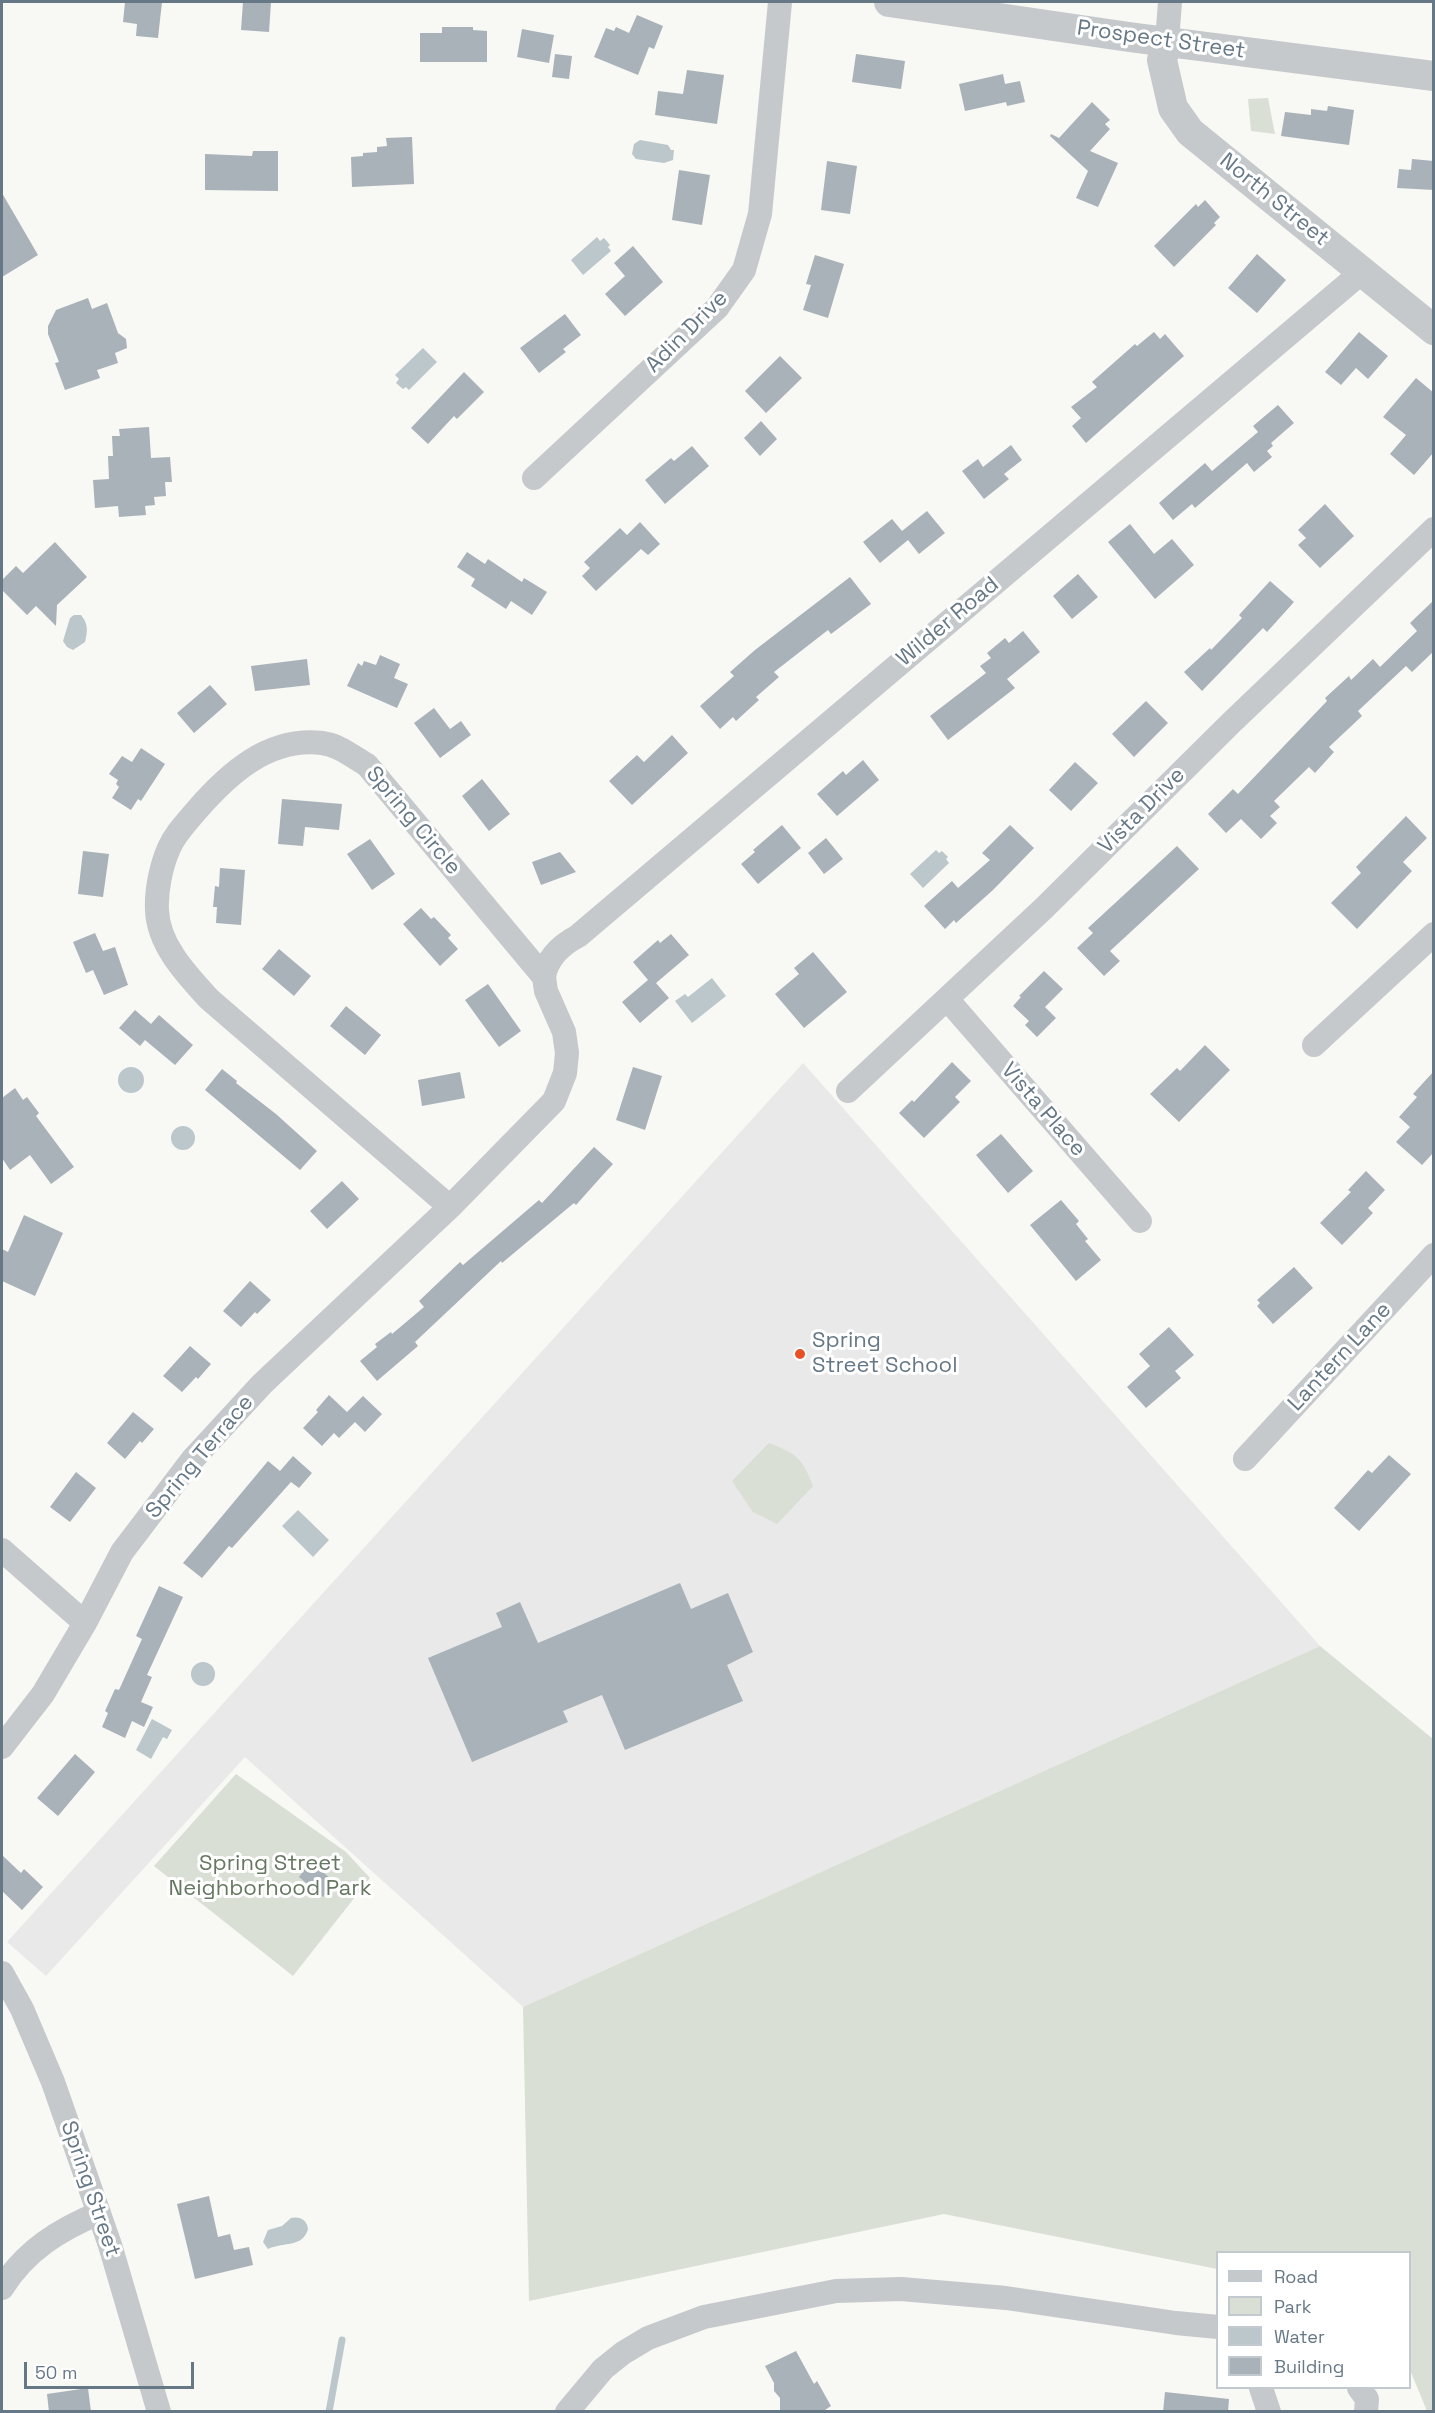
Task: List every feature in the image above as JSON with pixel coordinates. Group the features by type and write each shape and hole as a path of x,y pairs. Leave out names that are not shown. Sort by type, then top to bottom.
{"street":[{"name":"Adin Drive","path":"534,478 717,308 744,270 760,214 780,2"},
{"name":"Prospect Street","path":"889,2 1167,42 1434,76"},
{"path":"1167,42 1170,2"},
{"name":"North Street","path":"1167,42 1162,60 1173,108 1190,132 1434,330"},
{"name":"Wilder Road","path":"544,977 548,963 563,946 578,936 1362,272"},
{"name":"Vista Drive","path":"848,1091 1043,909 1228,726 1434,529"},
{"name":"Spring Circle","path":"322,743 338,748 367,765 544,977 546,991 564,1032 567,1053 565,1074 554,1101 450,1207 212,1002 183,970 165,941 157,912 160,881 169,849 177,834 217,787 247,762 268,751 293,744 322,743"},
{"path":"1314,1045 1434,934"},
{"name":"Vista Place","path":"947,999 1140,1221"},
{"name":"Spring Terrace","path":"2,1747 43,1694 85,1623 122,1552 192,1460 262,1384 450,1207"},
{"name":"Lantern Lane","path":"1245,1459 1434,1255"},
{"path":"2,1550 85,1623"},
{"name":"Spring Street","path":"2,1973 22,2009 53,2082 128,2301 159,2412"},
{"path":"2,2288 14,2271 39,2245 69,2225 99,2213"},
{"path":"567,2412 603,2369 623,2353 648,2338 704,2317 836,2291 901,2289 1006,2298 1176,2324 1216,2327"},
{"path":"1261,2389 1269,2412"},
{"path":"1360,2389 1367,2399 1366,2412"}],"shaded area":[{"name":"Spring Street School","path":"803,1063 1320,1646 523,2007 245,1757 46,1976 7,1942"}],"green space":[{"path":"1268,98 1275,134 1251,131 1248,99"},
{"path":"769,1443 786,1450 797,1458 802,1463 813,1486 777,1524 753,1512 732,1481"},
{"path":"1320,1646 1433,1739 1433,2411 1427,2411 1411,2372 1411,2251 1216,2251 1216,2269 944,2214 529,2301 523,2007"},
{"name":"Spring Street Neighborhood Park","path":"236,1774 346,1852 370,1878 293,1976 154,1866"}],"water":[{"path":"640,140 668,145 671,150 674,150 673,160 664,163 636,159 632,154 634,144"},
{"path":"597,237 600,241 604,238 610,245 608,247 611,251 583,275 571,260"},
{"path":"423,348 437,362 409,390 406,387 403,389 396,383 399,379 395,375"},
{"path":"74,615 81,615 87,631 85,642 73,650 63,641 70,618"},
{"path":"936,850 939,853 942,851 948,857 946,859 949,863 923,888 910,874"},
{"path":"712,978 726,996 692,1023 675,1001 685,994 688,997"},
{"path":"131,1067 140,1071 144,1080 140,1089 131,1093 122,1089 118,1080 122,1071"},
{"path":"183,1126 192,1129 195,1138 192,1147 183,1150 174,1147 171,1138 174,1129"},
{"path":"298,1510 329,1540 313,1557 282,1526"},
{"path":"203,1662 212,1665 215,1674 212,1683 203,1686 194,1683 191,1674 194,1665"},
{"path":"152,1719 172,1730 167,1739 163,1737 151,1759 136,1750"},
{"path":"291,2218 305,2221 308,2229 305,2235 297,2242 268,2249 263,2242 268,2230 282,2226"}],"building":[{"path":"125,2 162,2 158,38 136,36 137,24 123,22"},
{"path":"243,2 271,2 269,32 241,30"},
{"path":"637,15 663,26 654,49 649,47 638,75 594,57 606,28 614,31 616,27 629,33"},
{"path":"442,27 473,27 473,30 487,31 487,62 420,62 420,33 442,33"},
{"path":"522,29 554,35 549,63 517,57"},
{"path":"555,54 572,56 569,79 552,77"},
{"path":"856,54 905,61 901,89 852,82"},
{"path":"687,70 724,75 717,124 655,115 658,91 683,94"},
{"path":"1003,74 1005,84 1020,81 1025,102 1007,106 1006,102 965,111 959,84"},
{"path":"1092,102 1110,120 1105,124 1110,129 1090,151 1118,163 1098,207 1076,198 1088,171 1050,136 1051,134 1059,138"},
{"path":"1328,106 1354,110 1349,145 1281,136 1285,112 1311,115 1311,109 1327,111"},
{"path":"412,137 414,184 352,187 351,157 377,152 377,147 387,146 386,138"},
{"path":"253,151 278,151 278,191 205,190 205,154 252,156"},
{"path":"1412,159 1434,161 1434,190 1397,188 1399,169 1411,170"},
{"path":"827,161 857,166 850,214 821,210"},
{"path":"679,170 710,175 702,225 672,220"},
{"path":"2,193 38,255 2,277"},
{"path":"1205,200 1220,217 1214,223 1216,225 1174,267 1154,246 1196,204 1198,207"},
{"path":"633,246 663,282 625,316 605,294 625,276 614,263"},
{"path":"1257,254 1286,280 1257,313 1228,288"},
{"path":"815,255 844,264 828,318 803,310 811,285 806,284"},
{"path":"88,298 92,309 107,303 118,333 126,339 127,348 115,353 118,363 97,370 100,378 65,390 55,363 59,362 48,334 48,326 56,310"},
{"path":"565,314 581,335 563,349 566,352 539,373 520,348"},
{"path":"1154,332 1160,339 1165,334 1184,356 1086,443 1072,426 1081,418 1071,407 1097,387 1092,382 1135,344 1137,346"},
{"path":"1359,332 1388,356 1368,379 1356,368 1341,385 1325,372"},
{"path":"780,356 802,378 766,413 745,391"},
{"path":"464,372 484,392 457,419 454,416 428,444 411,428"},
{"path":"1416,378 1434,393 1434,452 1414,475 1390,454 1406,435 1383,417"},
{"path":"1278,405 1294,423 1271,443 1273,446 1267,451 1272,457 1254,472 1247,463 1195,508 1192,504 1173,520 1159,503 1205,463 1212,471 1258,432 1253,426"},
{"path":"761,421 777,439 760,456 744,438"},
{"path":"149,427 151,458 170,457 172,482 165,482 166,496 154,497 155,505 145,506 146,515 119,517 118,506 95,508 93,480 109,479 108,456 113,456 112,436 120,436 119,429"},
{"path":"1011,445 1022,460 1004,474 1009,479 984,499 962,471 978,459 983,467"},
{"path":"692,446 709,466 665,504 645,480 671,458 674,461"},
{"path":"1325,504 1354,536 1320,568 1298,545 1306,538 1298,530"},
{"path":"927,511 945,533 919,554 908,540 880,563 863,542 892,519 902,531"},
{"path":"640,522 660,544 648,555 641,549 596,591 582,576 590,568 584,562 620,528 627,535"},
{"path":"1130,524 1154,554 1172,539 1194,565 1155,599 1108,542"},
{"path":"55,542 87,577 57,605 56,626 36,606 27,615 2,590 2,580 16,566 23,573"},
{"path":"467,552 485,564 488,559 522,582 524,578 547,592 532,615 511,601 506,609 471,586 475,579 457,567"},
{"path":"1078,574 1098,597 1072,619 1053,596"},
{"path":"850,577 871,604 831,634 828,630 774,672 779,677 756,697 759,700 736,721 733,717 720,729 700,706 734,676 730,672 755,650"},
{"path":"1270,581 1294,602 1267,632 1263,628 1202,691 1184,672 1210,648 1211,650 1242,618 1239,615"},
{"path":"1434,600 1434,651 1412,672 1406,666 1358,711 1362,716 1329,747 1334,752 1315,773 1309,767 1274,801 1280,807 1270,816 1277,823 1261,839 1241,819 1226,833 1208,814 1233,789 1238,794 1327,701 1325,698 1349,676 1351,680 1373,659 1380,667 1417,631 1410,623"},
{"path":"1023,631 1040,652 1007,679 1015,688 948,740 930,716 986,673 980,666 991,658 987,653 1005,638 1009,643"},
{"path":"380,655 400,664 394,678 408,684 397,708 347,686 358,663 362,666 364,661 376,665"},
{"path":"307,659 310,685 255,691 251,666"},
{"path":"210,685 227,704 194,733 177,713"},
{"path":"1146,701 1168,723 1134,757 1112,734"},
{"path":"434,708 450,729 461,721 471,735 440,758 414,723"},
{"path":"672,735 688,753 632,805 609,781 637,755 644,762"},
{"path":"141,748 165,764 141,801 138,799 131,810 112,798 119,787 116,784 118,780 109,774 122,756 132,762"},
{"path":"863,760 879,780 837,816 817,794 843,771 846,775"},
{"path":"1075,762 1098,783 1071,811 1049,790"},
{"path":"482,779 510,814 489,831 462,796"},
{"path":"282,799 342,804 339,830 305,827 303,846 278,844"},
{"path":"1406,816 1427,838 1403,862 1412,871 1357,929 1331,903 1361,873 1356,867"},
{"path":"782,825 801,848 758,884 741,864 755,852 753,850"},
{"path":"1010,825 1034,848 993,890 956,923 954,920 945,929 924,906 952,881 958,888 990,860 982,853"},
{"path":"826,838 843,859 824,874 808,853"},
{"path":"370,839 395,874 372,890 347,854"},
{"path":"1177,846 1199,869 1110,951 1120,961 1104,976 1077,948 1093,933 1088,928"},
{"path":"83,851 109,854 103,897 78,894"},
{"path":"560,852 576,872 541,885 532,862"},
{"path":"220,868 245,870 241,925 216,923 217,907 213,907 215,886 219,887"},
{"path":"421,908 431,919 434,917 451,935 448,938 458,949 440,966 403,924"},
{"path":"95,933 103,951 115,947 128,985 104,995 93,970 86,973 73,942"},
{"path":"671,934 689,955 656,983 669,998 640,1023 622,1002 648,980 633,962 658,940 660,943"},
{"path":"279,949 311,976 294,996 262,969"},
{"path":"813,952 847,992 804,1028 775,994 799,974 794,968"},
{"path":"1044,971 1063,989 1045,1007 1056,1018 1037,1037 1025,1025 1029,1021 1013,1006 1021,997 1019,996"},
{"path":"488,984 521,1031 499,1047 465,1000"},
{"path":"346,1006 381,1035 365,1055 330,1026"},
{"path":"135,1010 151,1024 159,1015 193,1045 175,1065 145,1040 140,1046 119,1028"},
{"path":"1205,1045 1230,1070 1179,1122 1150,1094 1177,1068 1180,1071"},
{"path":"952,1062 971,1081 955,1097 960,1102 924,1138 899,1113 912,1100 914,1102"},
{"path":"633,1067 662,1076 645,1130 616,1120"},
{"path":"222,1069 317,1151 300,1170 205,1090"},
{"path":"1434,1071 1434,1152 1422,1165 1396,1142 1410,1127 1399,1117 1417,1097 1413,1094"},
{"path":"460,1072 465,1098 422,1106 418,1080"},
{"path":"15,1088 23,1100 27,1097 39,1113 36,1116 74,1167 51,1184 30,1155 10,1170 2,1158 2,1098"},
{"path":"1001,1134 1033,1171 1008,1193 976,1155"},
{"path":"594,1147 613,1164 576,1205 574,1203 502,1263 501,1261 415,1342 418,1346 377,1381 360,1361 377,1347 375,1344 391,1332 392,1334 424,1307 419,1301 460,1262 463,1265 539,1200 542,1203"},
{"path":"1366,1171 1385,1190 1368,1208 1373,1213 1342,1245 1320,1223 1351,1192 1348,1190"},
{"path":"342,1181 359,1199 327,1229 310,1211"},
{"path":"1061,1200 1079,1221 1076,1224 1088,1239 1085,1241 1101,1260 1076,1281 1030,1225"},
{"path":"24,1215 63,1233 35,1296 2,1281 2,1249 8,1252"},
{"path":"1294,1267 1313,1288 1273,1324 1257,1306 1260,1303 1257,1300"},
{"path":"250,1281 271,1300 241,1327 223,1311"},
{"path":"1169,1327 1194,1355 1175,1371 1181,1378 1146,1408 1127,1387 1150,1366 1139,1354"},
{"path":"190,1346 211,1364 182,1392 163,1376"},
{"path":"329,1395 347,1412 363,1396 382,1414 365,1432 355,1422 339,1438 334,1433 322,1446 303,1428 318,1412 316,1410"},
{"path":"133,1412 154,1429 125,1459 107,1443"},
{"path":"1389,1455 1411,1474 1359,1531 1334,1508 1368,1470 1372,1473"},
{"path":"293,1456 312,1473 299,1488 291,1482 232,1548 229,1546 202,1578 183,1563 268,1461 280,1471"},
{"path":"76,1472 96,1488 70,1522 50,1507"},
{"path":"680,1583 691,1609 728,1593 753,1652 727,1665 743,1701 625,1750 602,1695 563,1711 568,1722 472,1762 428,1658 502,1627 496,1613 520,1602 538,1643"},
{"path":"159,1586 183,1597 147,1675 152,1677 141,1702 153,1707 144,1727 132,1721 125,1738 102,1727 108,1713 105,1711 115,1689 119,1690 142,1639 136,1636"},
{"path":"75,1754 95,1772 58,1816 37,1798"},
{"path":"2,1855 21,1873 24,1869 43,1887 22,1910 2,1891"},
{"path":"310,1862 335,1882 323,1897 299,1877"},
{"path":"209,2196 218,2237 230,2234 234,2250 249,2247 253,2265 195,2279 177,2204"},
{"path":"796,2351 814,2384 817,2381 831,2406 822,2412 780,2412 780,2398 774,2391 774,2383 765,2366"},
{"path":"88,2388 91,2412 49,2412 47,2394"},
{"path":"1165,2392 1229,2399 1228,2412 1163,2412"}],"waterway":[{"path":"329,2412 342,2340"}],"place":[{"name":"Spring Street School","path":"800,1354"}]}
